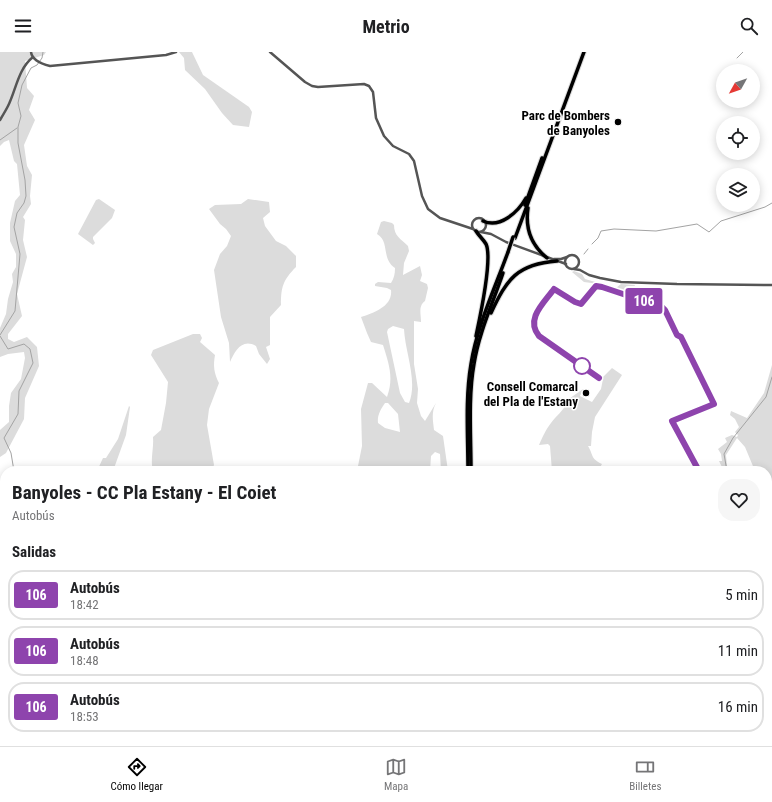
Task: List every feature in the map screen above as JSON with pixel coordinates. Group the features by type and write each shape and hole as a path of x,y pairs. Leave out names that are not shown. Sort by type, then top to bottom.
{"highway":[{"path":"470,466 468,391 473,359 531,188 583,52"},
{"path":"514,238 583,52"},
{"path":"483,221 490,223 496,222 511,215 521,205 531,188"},
{"path":"530,198 527,219 530,235 536,247 547,258"},
{"path":"473,359 472,354 482,305 488,254 485,243 475,230"},
{"path":"473,359 489,316 503,290 512,278 519,271 528,267 555,260"}],"street":[{"path":"31,52 36,60 50,66 63,66 166,55 176,52"},
{"path":"270,52 305,82 312,86 318,87 364,84 369,86 373,92 378,125 388,141 409,154 414,161 422,196 428,209 440,218 491,234 506,242 566,264 568,268 609,280 621,282 772,285"},
{"path":"0,120 8,106 21,74 28,61 33,57"},
{"path":"465,226 479,219 483,221 491,234"},
{"path":"473,222 472,225 475,230"},
{"path":"481,232 484,230 485,226"},
{"path":"555,260 560,260 571,255 576,256 579,259 579,264 582,271"},
{"path":"566,264 567,257"},
{"path":"574,269 577,268 579,264"}],"shaded area":[{"path":"0,52 46,52 44,55 25,61 27,88 34,96 29,110 35,120 24,145 27,166 32,175 30,196 31,204 23,217 25,220 23,240 27,257 17,294 22,316 8,334 8,339 14,342 27,337 37,347 39,366 25,398 24,419 6,453 0,457 0,430 9,422 11,393 21,379 25,358 24,352 8,354 0,357 0,328 6,314 8,299 13,282 12,274 16,267 16,254 10,241 10,223 15,201 20,195 17,164 14,161 9,140 0,146"},
{"path":"179,52 192,52 203,75 249,107 252,112 249,127 233,125 222,113 205,89 185,70 184,58"},
{"path":"99,199 115,210 112,218 93,237 95,243 93,245 78,234 96,200"},
{"path":"248,199 269,202 270,212 263,218 265,226 276,241 286,246 296,256 296,267 288,276 284,284 281,305 270,317 270,345 266,347 270,359 267,364 259,354 256,346 251,344 240,347 230,362 229,343 221,317 214,270 220,254 227,246 231,236 209,209 215,205 241,204"},
{"path":"384,221 392,223 397,235 408,246 409,251 404,263 403,275 420,266 422,275 420,281 427,284 428,288 425,301 421,305 421,322 414,321 414,364 418,389 417,403 421,416 425,421 434,406 434,430 443,436 447,466 441,466 440,454 435,452 431,456 430,466 358,466 362,446 361,409 368,383 372,383 387,397 390,384 389,365 383,345 371,342 361,317 382,308 386,305 391,296 391,290 375,286 378,282 391,283 394,278 395,268 388,260 383,241 377,234 381,222","holes":["393,326 404,329 412,385 409,403 405,402 400,393 387,332 388,329","385,403 388,403 398,414 400,432 385,428 378,423 379,415"]},
{"path":"574,271 582,274 585,279 616,288 621,284 635,285 631,295 599,284 584,282 572,272"},
{"path":"193,334 200,334 202,338 200,342 215,355 214,369 219,383 209,409 207,425 214,466 152,466 153,437 161,430 168,382 151,355 153,350"},
{"path":"772,365 772,466 753,466 745,447 737,438 726,455 727,466 722,466 719,461 722,461 721,454 718,449 727,442 725,438 732,435 737,437 738,435 735,432 739,427 735,419 730,415 731,411 747,418 764,393"},
{"path":"612,368 622,375 595,417 591,446 588,446 594,458 602,464 601,466 552,466 550,446 548,444 539,445 546,431 567,403 566,401 583,389 580,396 592,402 601,389 602,378"},
{"path":"129,406 126,435 115,466 99,466 103,458 106,458 118,439"}],"waterway":[{"path":"0,335 15,311 20,254 14,227 17,213 24,203 26,196 25,180 18,143 18,127 21,116 18,103 22,85 31,68 37,65 42,58 43,52"},
{"path":"737,58 743,52"},
{"path":"0,140 17,128"},
{"path":"592,244 598,238 601,231 614,229 656,231 697,224 709,232 721,221 765,207 772,203"},
{"path":"584,254 588,249"},
{"path":"0,336 8,349 24,344 30,349 33,363 19,391 18,414 4,438 11,453 13,466"},
{"path":"726,466 724,454 733,438 766,397 772,377"}],"bus line":[{"name":"106","path":"599,378 539,336 534,329 533,320 535,316 554,289 581,304 596,286 602,287 662,307 665,310 669,315 677,335 681,337 714,404 672,421 696,466"}],"place":[{"name":"Parc de Bombers de Banyoles","path":"618,122"},
{"name":"Consell Comarcal del Pla de l'Estany","path":"586,393"}]}
